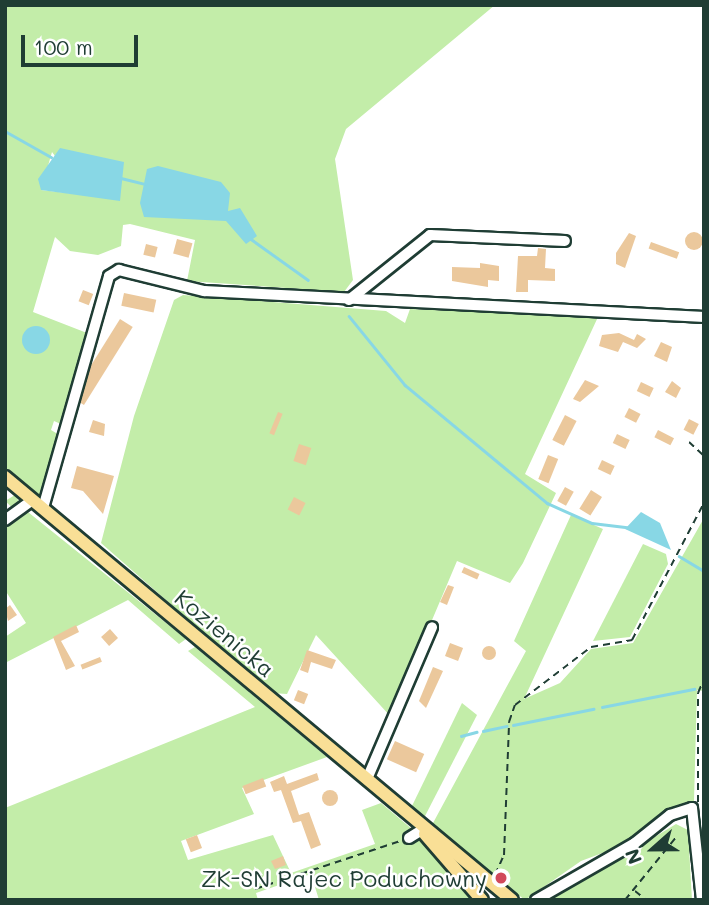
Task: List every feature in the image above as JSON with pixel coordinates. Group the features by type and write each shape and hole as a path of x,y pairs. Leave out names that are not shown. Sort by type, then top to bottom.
{"main road":[{"name":"Kozienicka","path":"5,477 490,881 503,899"},
{"name":"Kozienicka","path":"422,827 482,900"}],"street":[{"path":"349,300 430,235 565,241"},
{"path":"5,520 38,504 113,272 204,291 704,317"},
{"path":"367,779 432,627"},
{"path":"536,900 635,844 670,816 697,811 702,900"},
{"path":"410,838 422,827"}],"path":[{"path":"689,442 704,456"},
{"path":"490,881 504,855 509,722 515,705 591,647 632,640 704,503"},
{"path":"697,811 704,679"},
{"path":"625,900 677,836"},
{"path":"255,889 410,838"},
{"path":"634,891 646,900"}],"green space":[{"path":"5,5 495,5 346,129 335,159 353,280 344,292 187,281 195,240 130,224 123,225 121,246 98,255 70,251 55,237 33,312 87,333 63,425 54,421 51,430 61,436 39,500 5,467","holes":["52,152 84,195 41,190"]},
{"path":"183,295 386,311 405,323 410,309 598,317 525,474 556,493 523,563 510,583 457,561 391,717 316,635 287,694 272,693 101,543 134,416 174,300"},
{"path":"15,495 23,508 186,639 179,644 128,600 5,663 5,637 26,623 5,590 5,517 16,511 5,501"},
{"path":"571,515 603,529 524,699 560,683 591,649 633,643 704,518 704,691 697,690 694,801 632,842 581,861 525,900 433,829 433,823 526,651 514,641"},
{"path":"643,544 666,554 668,564 630,637 593,641"},
{"path":"195,647 327,757 242,788 254,814 181,841 188,860 273,835 291,873 375,844 362,810 381,803 412,829 410,841 421,838 471,900 319,900 311,874 256,893 258,900 5,900 5,808 255,707 188,651"},
{"path":"462,703 477,715 424,818 411,808"},
{"path":"676,824 688,830 692,900 542,900 605,858 612,863"}],"water":[{"path":"60,148 124,162 120,201 41,190 38,179"},
{"path":"158,166 221,182 230,193 228,211 240,208 257,236 246,244 226,221 144,217 140,203 147,169"},
{"path":"36,326 46,330 50,340 46,350 36,354 26,350 22,340 26,330"},
{"path":"641,512 660,523 671,550 625,529"}],"building":[{"path":"694,232 700,235 703,241 700,247 694,250 688,247 685,241 688,235"},
{"path":"629,233 636,236 625,268 616,264 616,253"},
{"path":"177,239 192,243 189,258 173,253"},
{"path":"651,242 679,252 677,259 649,249"},
{"path":"146,244 158,247 155,258 143,255"},
{"path":"538,248 546,249 545,268 555,269 555,281 528,280 528,292 516,292 518,256 537,256"},
{"path":"480,263 499,266 499,281 488,280 488,287 452,281 452,267 480,268"},
{"path":"83,290 93,294 89,305 79,301"},
{"path":"124,293 156,300 154,313 121,306"},
{"path":"120,319 133,327 84,405 71,397"},
{"path":"619,333 634,340 637,334 646,339 637,348 623,342 618,352 599,346 602,335"},
{"path":"661,342 672,347 667,362 654,356"},
{"path":"585,380 599,386 580,402 573,399"},
{"path":"672,381 681,388 676,398 665,392"},
{"path":"641,382 654,388 649,397 637,391"},
{"path":"629,408 641,414 636,423 624,417"},
{"path":"278,412 283,414 274,435 269,433"},
{"path":"565,415 577,421 564,446 552,440"},
{"path":"689,419 699,424 693,435 684,430"},
{"path":"93,420 105,424 104,436 89,432"},
{"path":"658,430 674,438 670,445 654,437"},
{"path":"617,434 630,440 625,449 613,443"},
{"path":"299,444 311,448 306,465 293,461"},
{"path":"548,455 558,459 548,483 538,479"},
{"path":"602,460 615,466 610,475 598,469"},
{"path":"77,466 114,476 103,514 83,491 71,488"},
{"path":"565,487 574,492 566,506 557,501"},
{"path":"591,490 602,497 590,516 579,509"},
{"path":"294,497 306,503 299,515 288,509"},
{"path":"464,567 480,574 477,579 462,572"},
{"path":"448,585 454,587 447,605 440,602"},
{"path":"10,605 17,615 8,621 5,609"},
{"path":"76,625 79,632 61,641 75,666 66,670 53,637"},
{"path":"110,629 118,638 109,646 101,637"},
{"path":"450,643 463,648 458,661 445,656"},
{"path":"486,646 492,646 496,653 492,660 486,660 482,656 482,650"},
{"path":"307,650 336,660 332,669 311,662 308,673 300,670"},
{"path":"100,657 102,662 82,670 81,665"},
{"path":"433,667 443,671 426,708 419,701"},
{"path":"298,690 308,694 304,704 294,700"},
{"path":"395,741 424,754 416,772 387,759"},
{"path":"317,773 319,780 291,791 299,815 309,812 321,845 311,849 301,821 293,823 281,790 274,792 270,782 284,776 287,784"},
{"path":"263,778 266,786 246,794 242,786"},
{"path":"330,790 336,792 336,804 330,806 324,804 322,798 324,792"},
{"path":"197,835 202,848 191,852 186,839"},
{"path":"283,856 286,865 275,869 271,861"}],"waterway":[{"path":"5,131 51,157"},
{"path":"121,178 145,184"},
{"path":"251,239 308,280"},
{"path":"349,316 405,385 547,503 592,523 627,527"},
{"path":"679,556 704,571"},
{"path":"602,707 694,689"},
{"path":"513,725 593,709"},
{"path":"483,731 506,726"},
{"path":"461,736 476,732"}],"place":[{"name":"ZK-SN Rajec Poduchowny","path":"501,878"}]}
